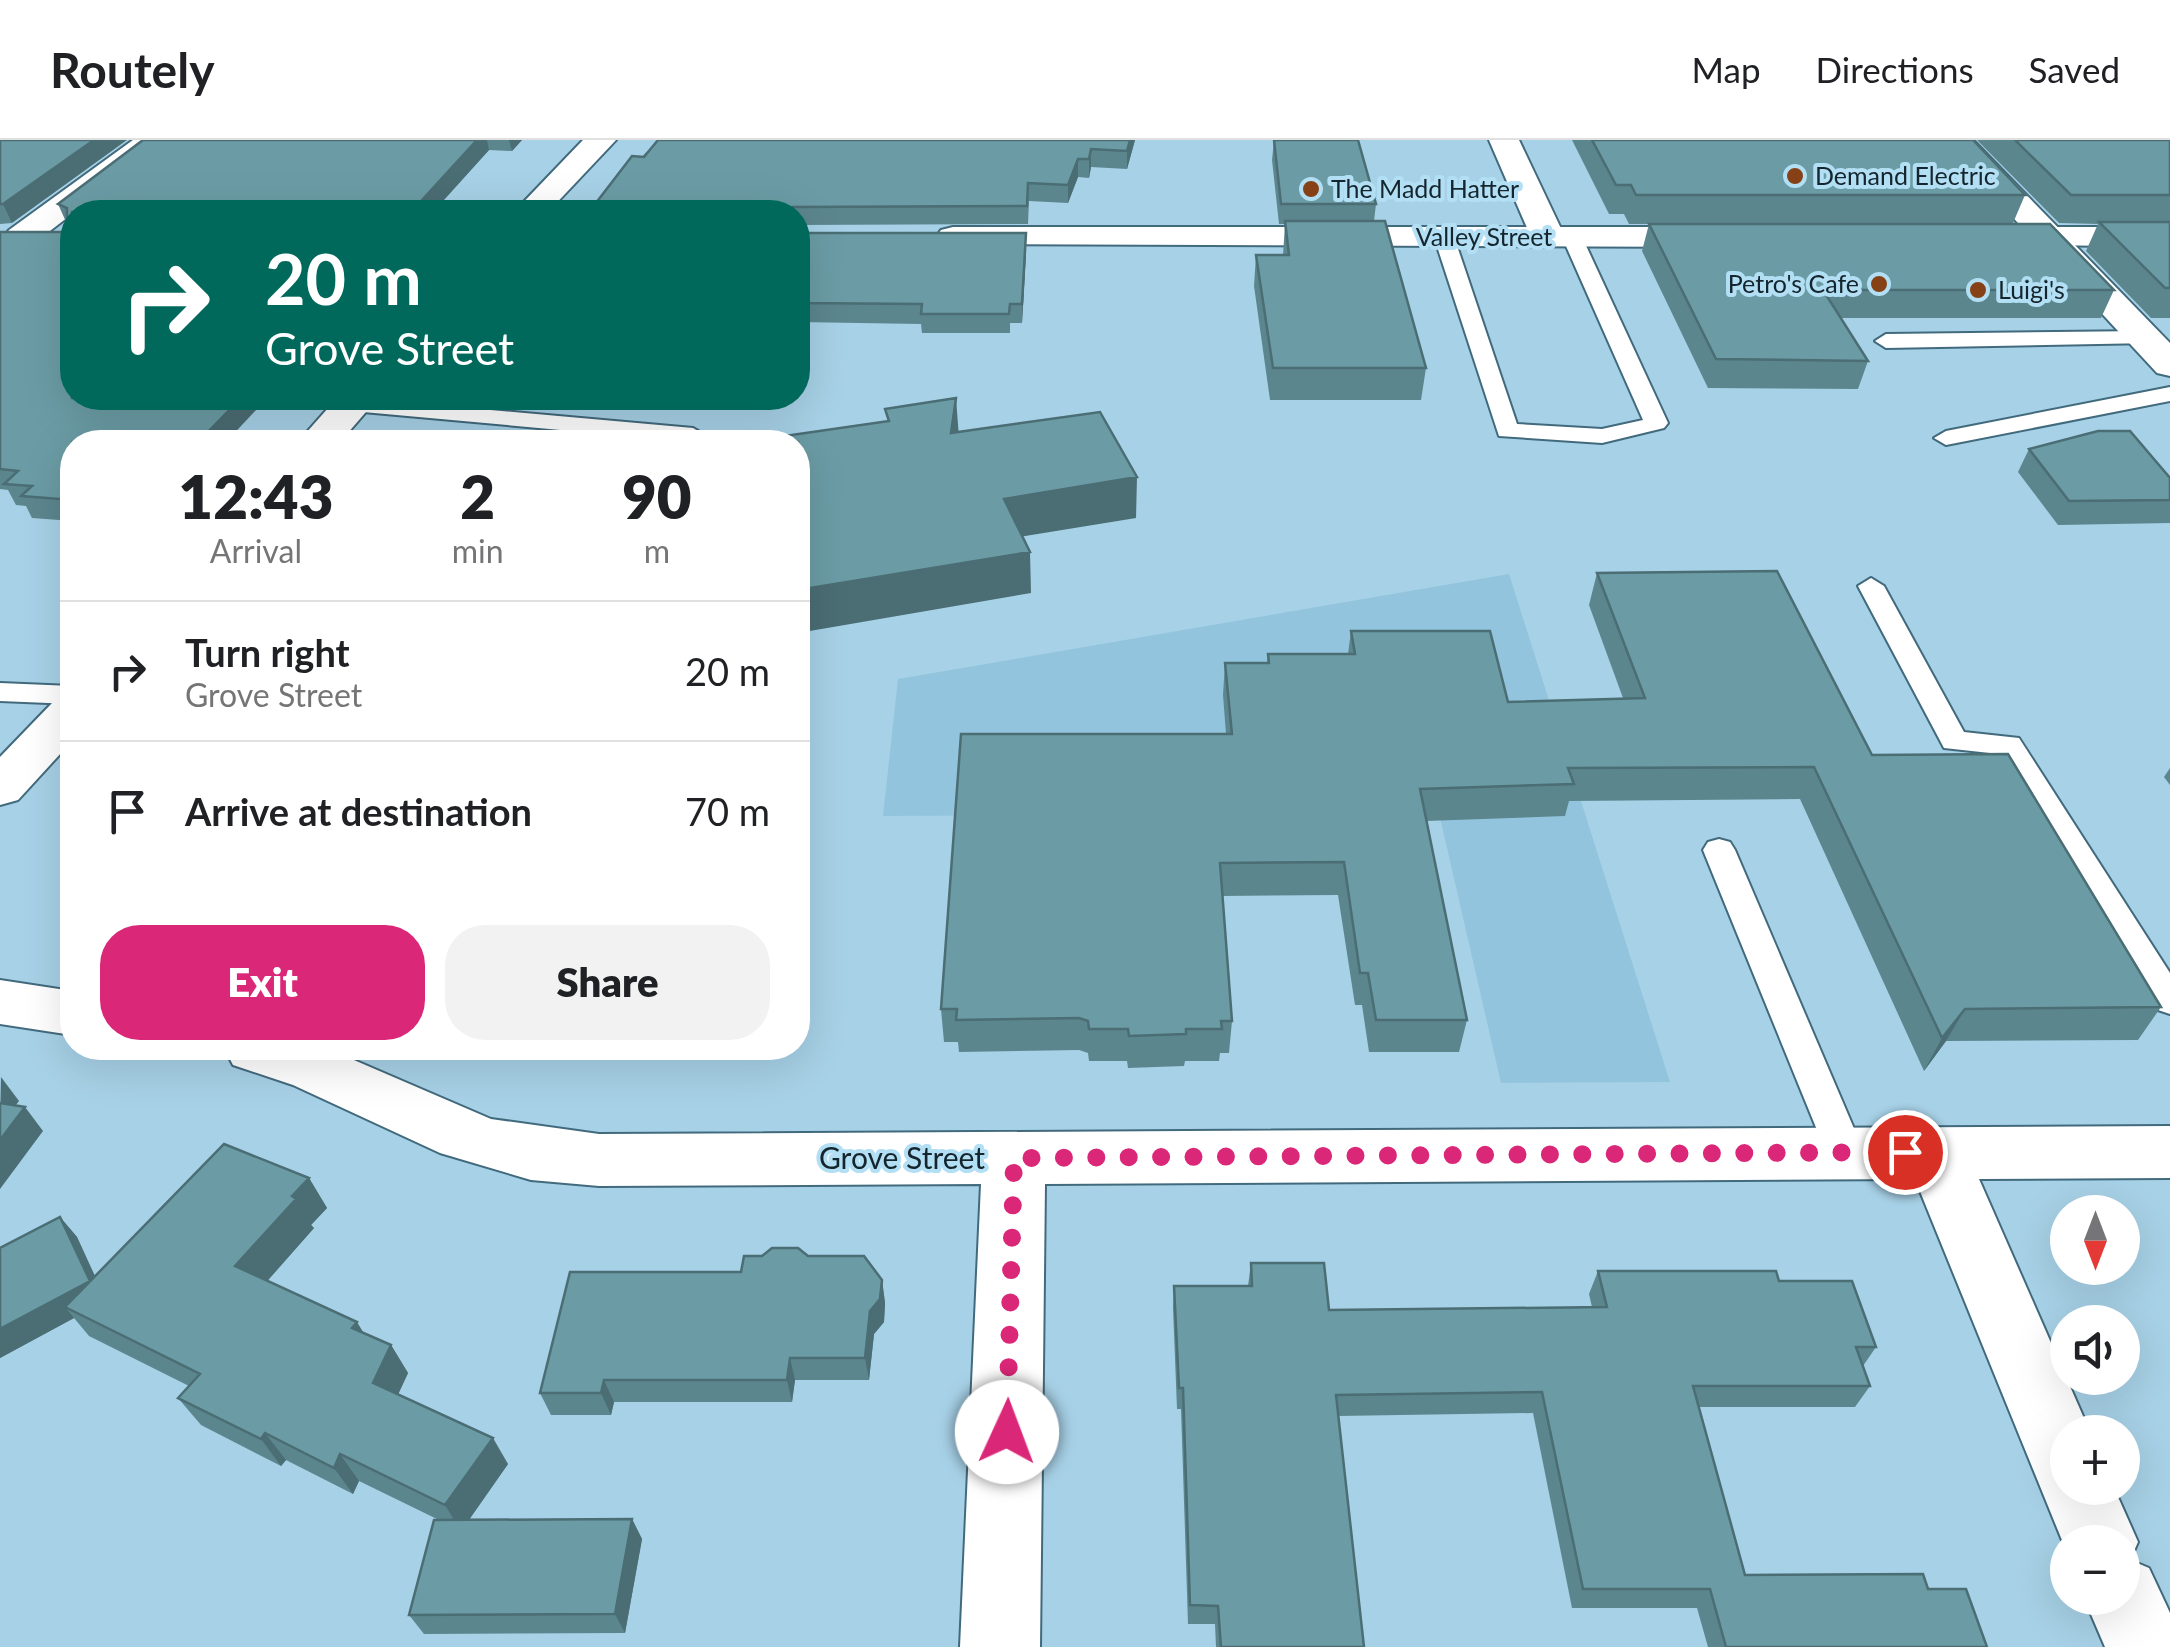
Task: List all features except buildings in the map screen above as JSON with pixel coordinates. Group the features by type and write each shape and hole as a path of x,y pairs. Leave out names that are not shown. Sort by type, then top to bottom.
{"street":[{"path":"65,200 153,140"},
{"path":"542,200 600,140"},
{"path":"1504,140 1560,237"},
{"path":"1956,140 2170,365"},
{"path":"11,237 60,204"},
{"path":"11,237 60,237"},
{"name":"Valley Street","path":"915,238 1745,237"},
{"path":"1957,237 2170,237"},
{"path":"329,430 347,410"},
{"path":"0,788 60,725"},
{"path":"0,1002 60,1011"},
{"name":"Grove Street","path":"286,1060 369,1091 489,1144 536,1154 599,1160 2170,1152"},
{"path":"1936,1152 2050,1422"},
{"path":"1000,1647 1014,1158"},
{"path":"2130,1615 2144,1647"}],"lane":[{"path":"1444,236 1508,431 1607,436 1638,432 1656,423 1560,237"},
{"path":"1886,340 2144,338"},
{"path":"1946,438 2170,394"},
{"path":"444,410 643,430"},
{"path":"1871,586 1954,741 2008,744 2170,1001"},
{"path":"0,692 60,694"},
{"path":"1718,850 1845,1152"}],"shaded area":[{"path":"1509,574 1670,1082 1501,1083 1439,813 883,816 898,679"}],"place":[{"name":"Demand Electric","path":"1795,176"},
{"name":"The Madd Hatter","path":"1311,189"},
{"name":"Petro's Cafe","path":"1879,284"},
{"name":"Luigi's","path":"1978,290"}],"route":[{"path":"1007,1432 1014,1158 1905,1152"}]}
